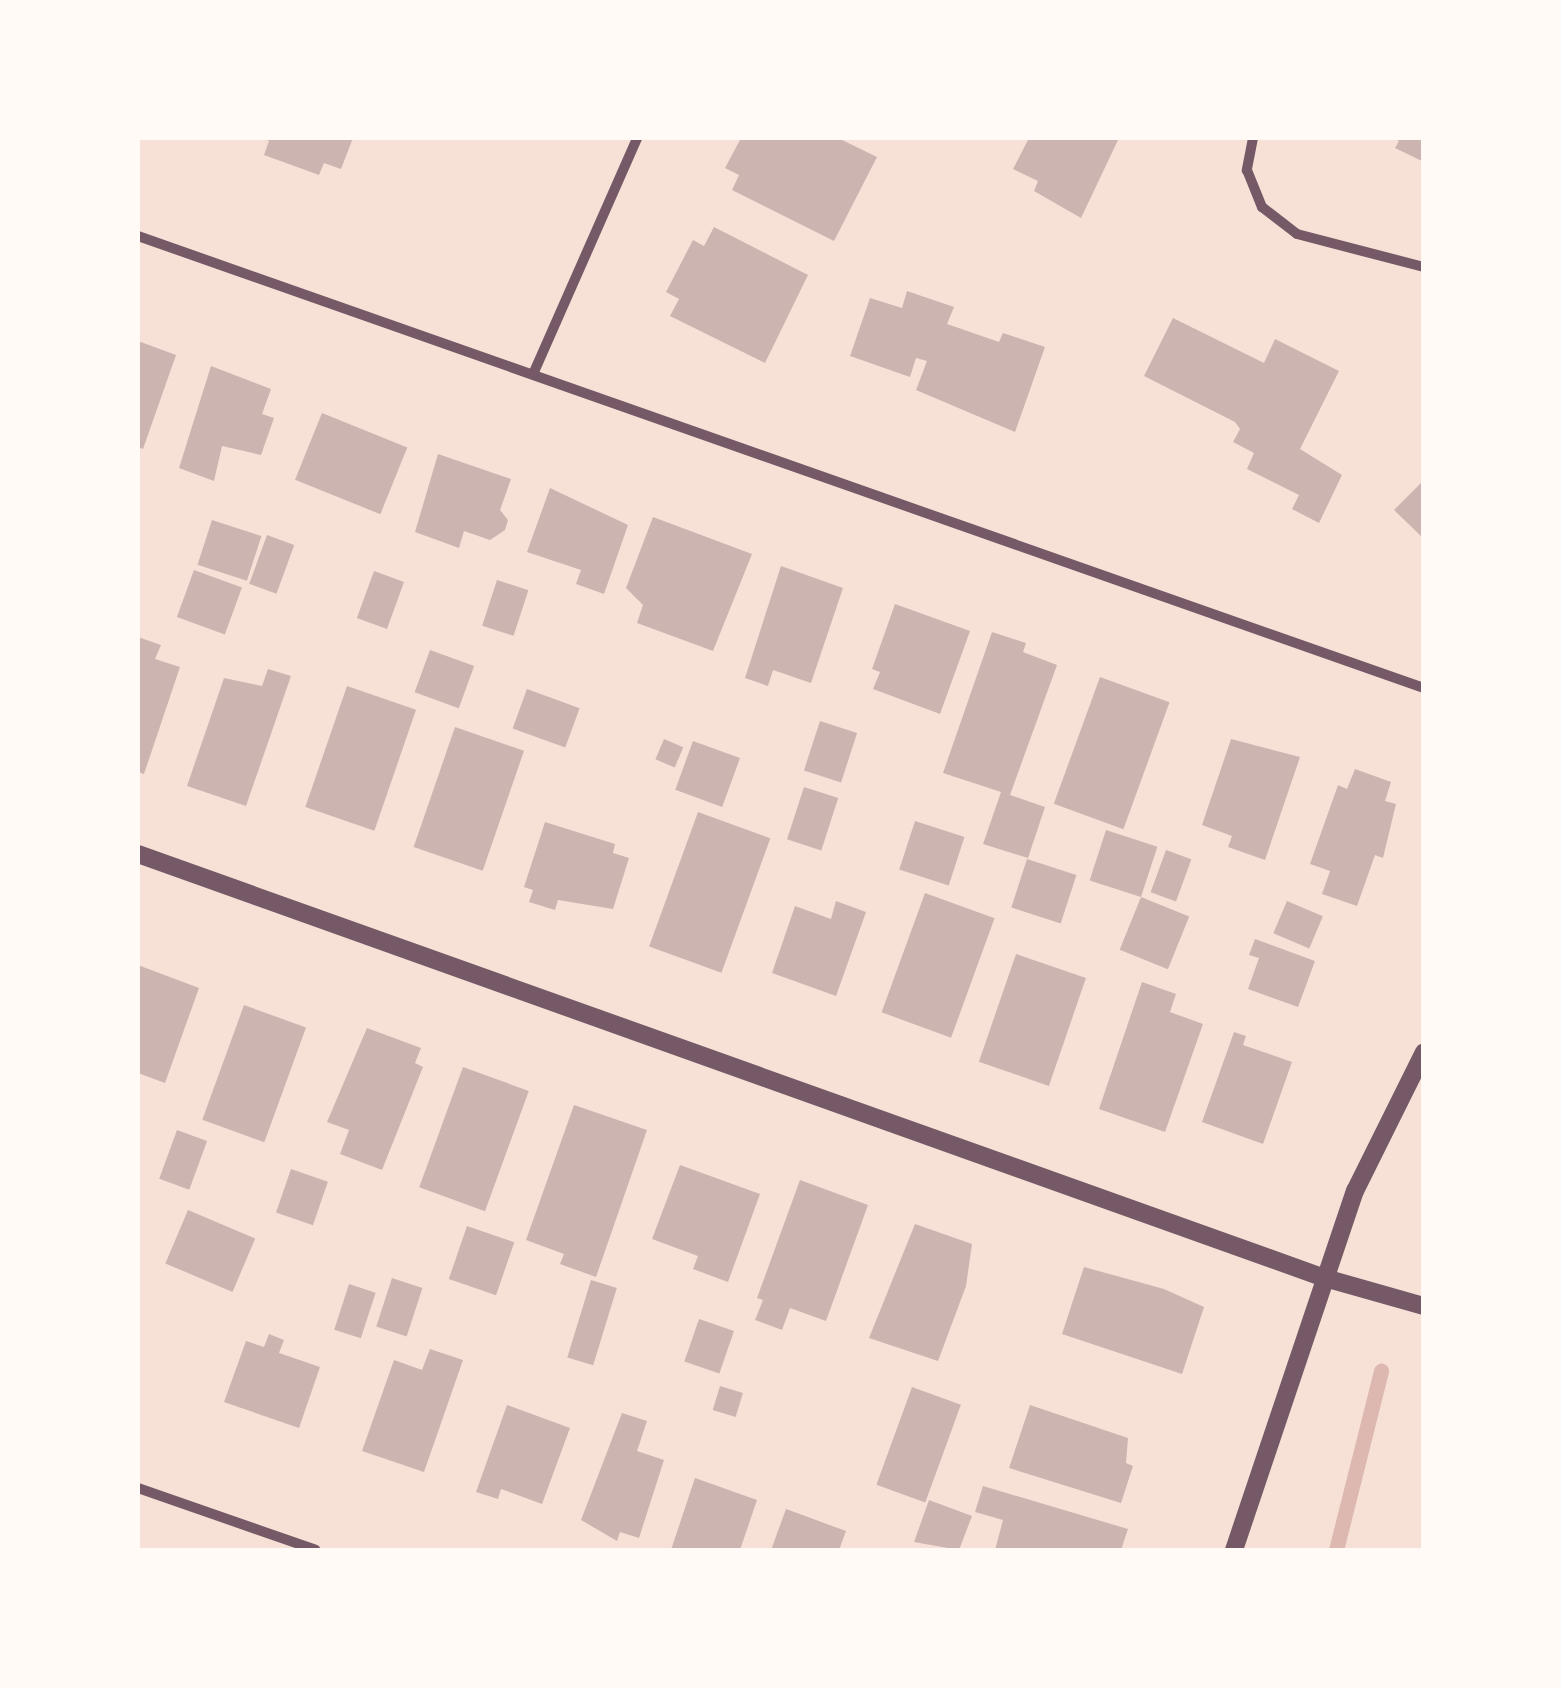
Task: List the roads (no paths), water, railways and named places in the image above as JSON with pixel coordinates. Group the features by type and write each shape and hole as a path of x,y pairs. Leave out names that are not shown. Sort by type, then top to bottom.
{"street":[{"path":"534,372 638,138"},
{"path":"1253,138 1246,170 1262,208 1297,234 1424,267"},
{"path":"138,236 534,372 1424,688"},
{"path":"138,854 1325,1278 1424,1306"},
{"path":"1234,1550 1356,1192 1424,1052"},
{"path":"138,1488 316,1550"}],"waterway":[{"path":"1336,1550 1381,1371"}]}
